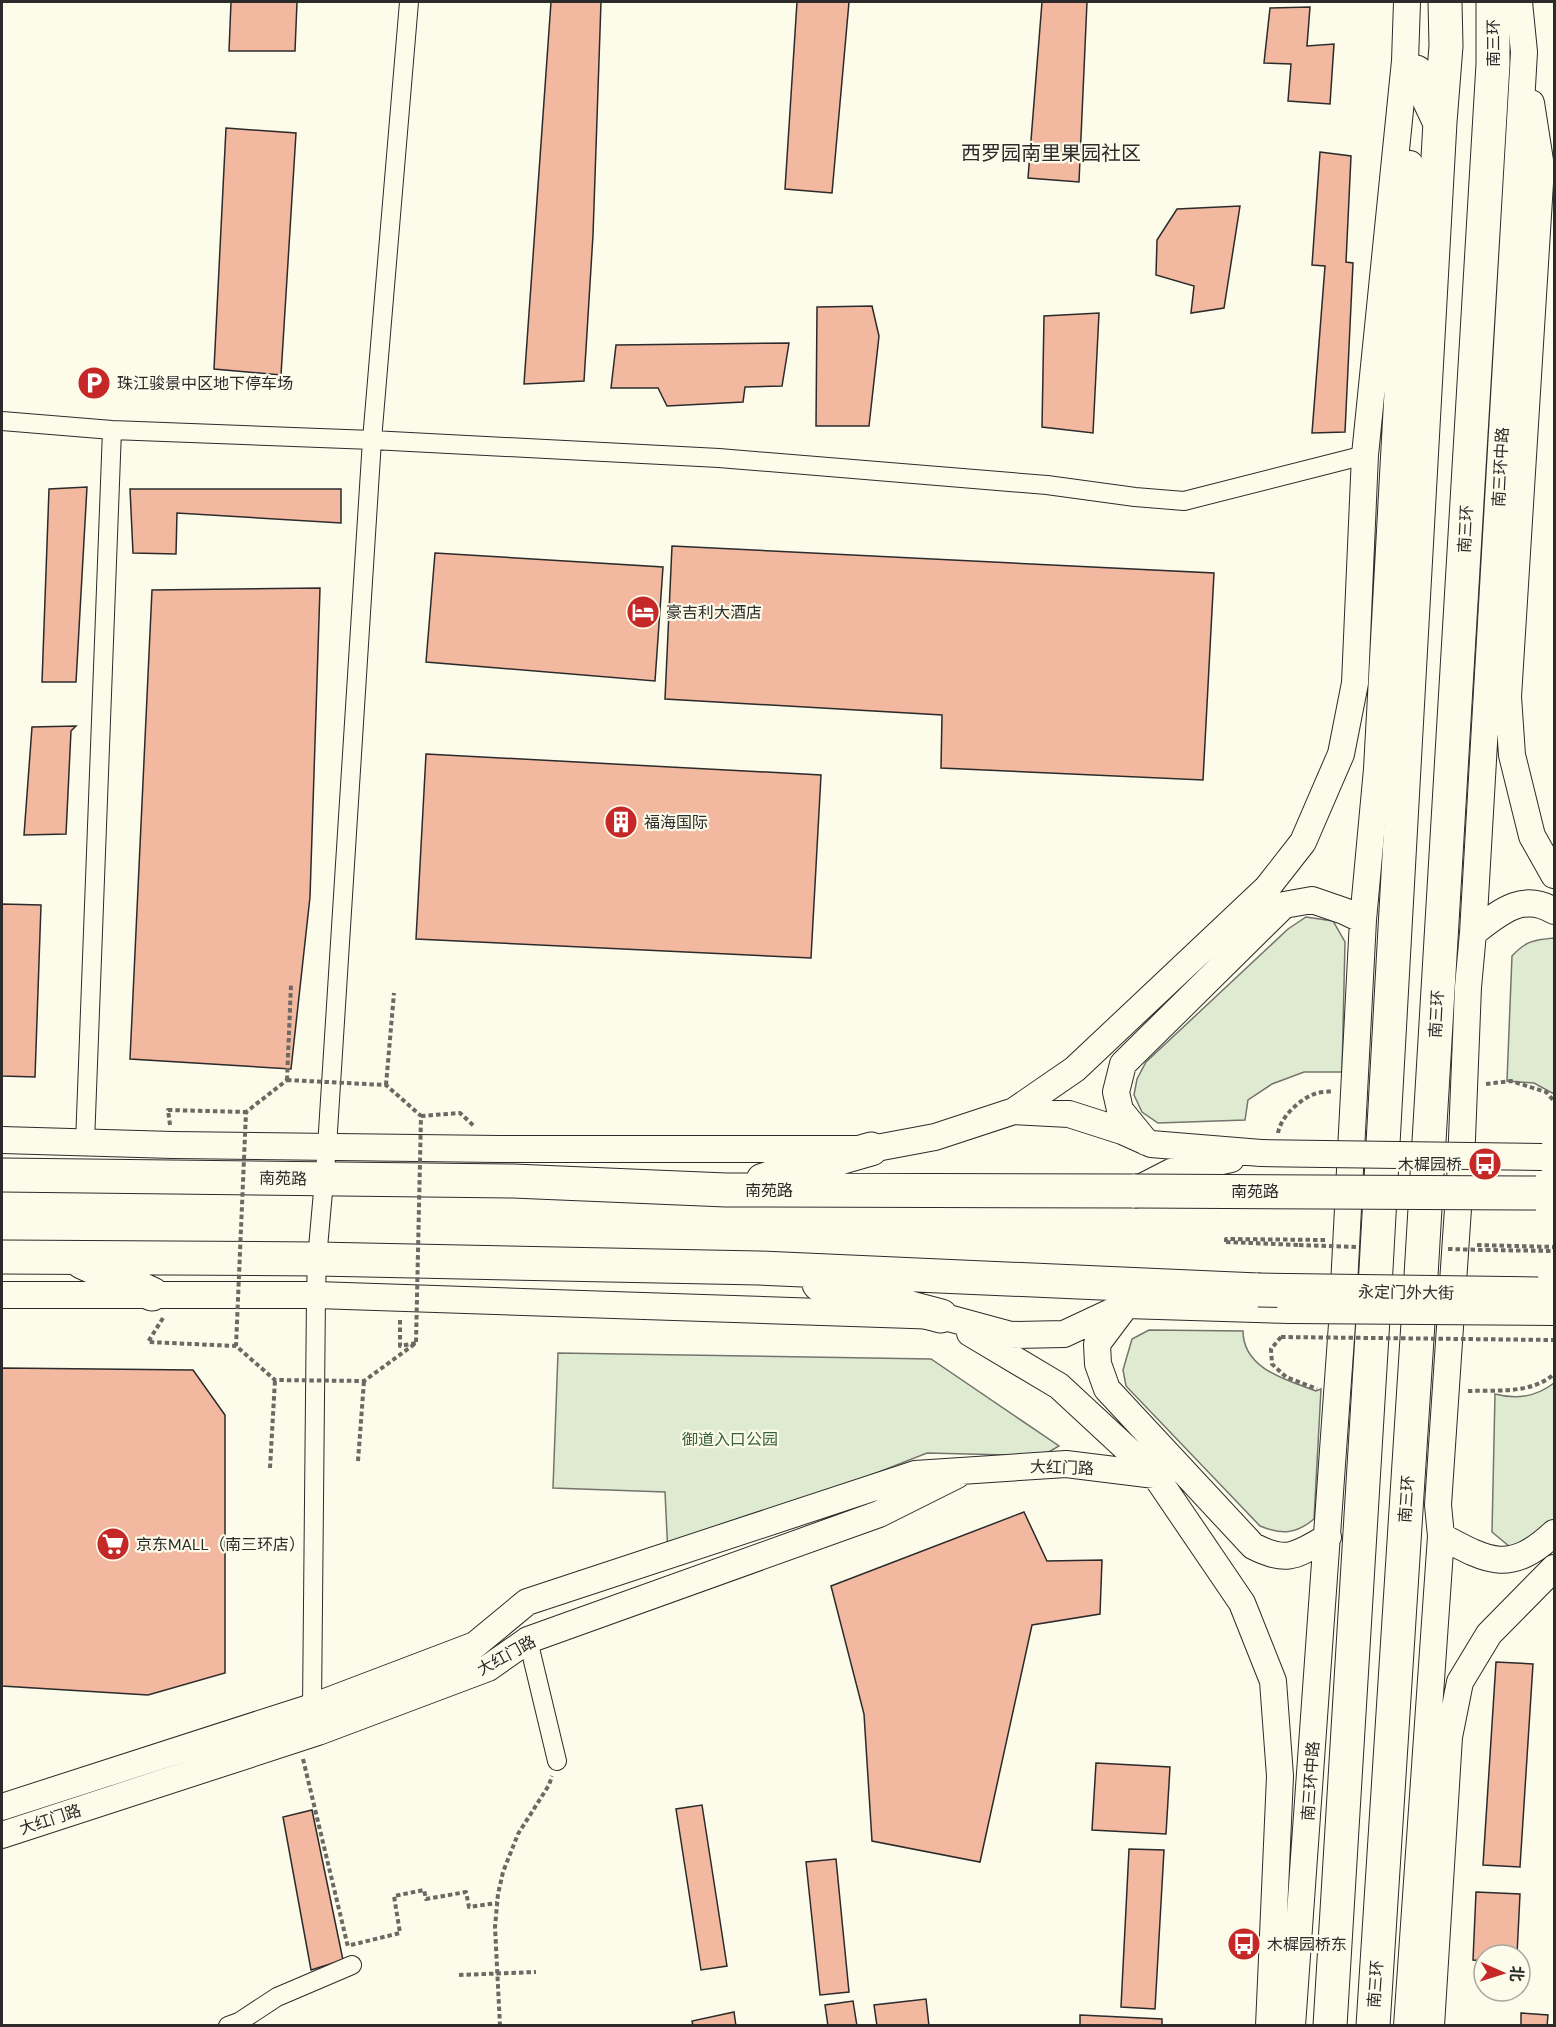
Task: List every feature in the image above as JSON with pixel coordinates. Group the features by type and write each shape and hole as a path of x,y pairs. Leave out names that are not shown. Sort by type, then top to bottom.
{"highway":[{"path":"1330,2025 1446,46 1445,2"},
{"name":"南三环","path":"1373,2025 1423,1240 1493,64 1493,2"},
{"path":"1493,64 1513,2"},
{"path":"1416,72 1440,122"},
{"path":"726,1190 871,1149"},
{"name":"南苑路","path":"2,1175 513,1181 726,1190 1545,1193"},
{"path":"2,1257 317,1259 759,1268 941,1316"},
{"path":"72,1257 152,1294"},
{"name":"永定门外大街","path":"759,1268 1549,1300"},
{"path":"1314,2025 1334,1962"}],"street":[{"path":"308,1735 312,1707 317,1259 327,1147 372,440 409,2"},
{"path":"1409,2 1416,72"},
{"path":"2,1140 327,1147 871,1149 935,1137 1014,1111 1075,1069 1267,888 1304,842 1341,754 1354,683 1365,455 1409,2"},
{"name":"南三环中路","path":"1407,2025 1441,1536 1438,1505 1461,1164 1468,987 1524,52 1519,2"},
{"path":"1524,52 1541,167 1508,697 1512,755 1532,836 1554,875"},
{"name":"南三环中路","path":"1292,2025 1342,1324 1363,920 1378,758 1416,72"},
{"path":"2,421 112,430 372,440 719,458 1047,485 1184,501 1365,455"},
{"path":"85,1143 112,430"},
{"path":"1146,1142 1120,1110 1116,1092 1123,1064 1284,905 1312,900 1363,920"},
{"path":"1473,933 1504,909 1525,903 1547,907 1554,911"},
{"path":"1014,1111 1069,1114 1122,1131 1151,1144 1270,1146 1548,1157"},
{"path":"1135,1191 1171,1172 1270,1146"},
{"path":"2,1295 316,1295 941,1316 1011,1335 1064,1334 1126,1305"},
{"name":"永定门外大街","path":"1126,1305 1290,1310 1549,1300"},
{"path":"1126,1305 1097,1344 1098,1364 1107,1389 1253,1546 1271,1555 1282,1557 1302,1552 1328,1537"},
{"path":"941,1316 1059,1386 1155,1475 1242,1603 1273,1681 1280,1776 1269,2025"},
{"name":"大红门路","path":"2,1807 312,1707 475,1646 527,1602 915,1474 1066,1464 1155,1475"},
{"name":"大红门路","path":"2,1835 308,1735 488,1668 528,1640 879,1514 970,1469"},
{"path":"1441,1536 1465,1549 1494,1560 1518,1559 1546,1541 1554,1533"},
{"path":"1431,2025 1449,1737 1460,1682 1489,1634 1554,1568"},
{"path":"528,1640 557,1761"},
{"path":"228,2025 239,2022 277,1997 352,1965"}],"path":[{"path":"287,1080 291,985"},
{"path":"386,1085 394,993"},
{"path":"168,1110 246,1112 287,1080 386,1085 421,1116 460,1113"},
{"path":"1479,1084 1511,1081 1546,1092 1554,1101"},
{"path":"1270,1146 1280,1125 1291,1110 1317,1093 1341,1090"},
{"path":"236,1346 246,1112"},
{"path":"416,1343 421,1116"},
{"path":"1333,1240 1226,1239 1226,1242 1359,1247"},
{"path":"1476,1245 1554,1249"},
{"path":"1448,1249 1554,1249"},
{"path":"400,1298 400,1346 416,1343"},
{"path":"1321,1389 1286,1377 1272,1364 1271,1349 1281,1337 1554,1340"},
{"path":"148,1342 236,1346 274,1380 364,1381 416,1343"},
{"path":"1464,1391 1525,1388 1547,1381 1554,1374"},
{"path":"270,1468 274,1380"},
{"path":"358,1461 364,1381"},
{"path":"308,1735 352,1965"},
{"path":"500,2025 495,1928 503,1872 518,1834 549,1785 557,1761"},
{"path":"348,1946 400,1933 394,1896 424,1890 426,1899 466,1892 469,1907 497,1903"},
{"path":"459,1975 536,1972"}],"green space":[{"path":"1306,917 1333,921 1345,942 1342,1072 1304,1072 1272,1084 1248,1100 1245,1120 1158,1123 1142,1112 1134,1095 1137,1079 1146,1062 1288,929"},
{"path":"1554,938 1554,1094 1534,1083 1507,1081 1512,956 1530,942"},
{"path":"1149,1330 1243,1331 1250,1355 1258,1364 1292,1382 1316,1391 1321,1389 1314,1519 1301,1528 1282,1532 1260,1526 1126,1386 1123,1370 1132,1339"},
{"name":"御道入口公园","path":"558,1353 931,1359 1059,1446 1042,1456 927,1453 668,1555 665,1492 553,1488"},
{"path":"1554,1383 1554,1528 1526,1548 1509,1546 1492,1532 1495,1394 1511,1397 1526,1396"}],"building":[{"path":"231,2 297,2 295,51 229,51"},
{"path":"551,2 601,2 593,235 584,381 524,384"},
{"path":"797,2 849,2 832,193 785,189"},
{"path":"1042,2 1087,2 1079,182 1028,178"},
{"path":"1310,7 1307,46 1334,44 1330,104 1288,101 1291,64 1264,63 1270,8"},
{"path":"226,128 296,133 281,375 214,369"},
{"path":"1320,152 1351,156 1346,262 1353,263 1345,432 1312,433 1325,266 1312,265"},
{"path":"1240,206 1224,308 1191,313 1194,286 1156,275 1157,240 1177,209"},
{"path":"872,306 879,336 869,426 816,426 817,307"},
{"path":"1099,313 1093,433 1042,427 1044,316"},
{"path":"789,343 782,386 745,387 743,402 667,406 658,388 611,388 616,345"},
{"path":"87,487 76,682 42,682 49,489"},
{"path":"130,489 341,489 341,523 177,513 176,554 133,553"},
{"path":"672,546 1214,573 1203,780 941,768 942,715 665,699"},
{"path":"435,553 663,567 655,681 426,662"},
{"path":"320,588 310,897 291,1069 130,1059 152,590"},
{"path":"76,726 71,731 66,834 24,835 32,727"},
{"name":"福海国际","path":"426,754 821,775 811,958 416,939"},
{"path":"2,904 41,905 35,1077 2,1076"},
{"name":"京东MALL（南三环店）","path":"2,1368 193,1370 225,1415 225,1673 148,1695 2,1686"},
{"path":"1024,1512 1047,1561 1102,1560 1100,1614 1032,1625 980,1862 872,1841 864,1714 831,1586"},
{"path":"1496,1662 1533,1664 1520,1867 1483,1865"},
{"path":"1096,1763 1170,1767 1166,1834 1092,1830"},
{"path":"702,1805 727,1966 701,1970 676,1809"},
{"path":"312,1810 343,1960 311,1970 283,1817"},
{"path":"1129,1849 1164,1850 1155,2009 1121,2007"},
{"path":"836,1859 849,1992 820,1995 806,1862"},
{"path":"1476,1892 1520,1894 1518,1943 1474,1943"},
{"path":"926,1999 929,2026 877,2026 874,2005"},
{"path":"853,2001 857,2026 828,2026 825,2005"},
{"path":"734,2012 736,2026 693,2026 692,2021"},
{"path":"1521,2013 1548,2015 1547,2026 1521,2026"},
{"path":"1080,2015 1162,2019 1162,2026 1080,2026"}],"place":[{"name":"珠江骏景中区地下停车场","path":"94,383"},
{"name":"豪吉利大酒店","path":"643,612"},
{"name":"福海国际","path":"621,822"},
{"name":"木樨园桥","path":"1485,1164"},
{"name":"京东MALL（南三环店）","path":"113,1544"},
{"name":"木樨园桥东","path":"1244,1944"}],"district":[{"name":"西罗园南里果园社区","path":"1051,153"}]}
